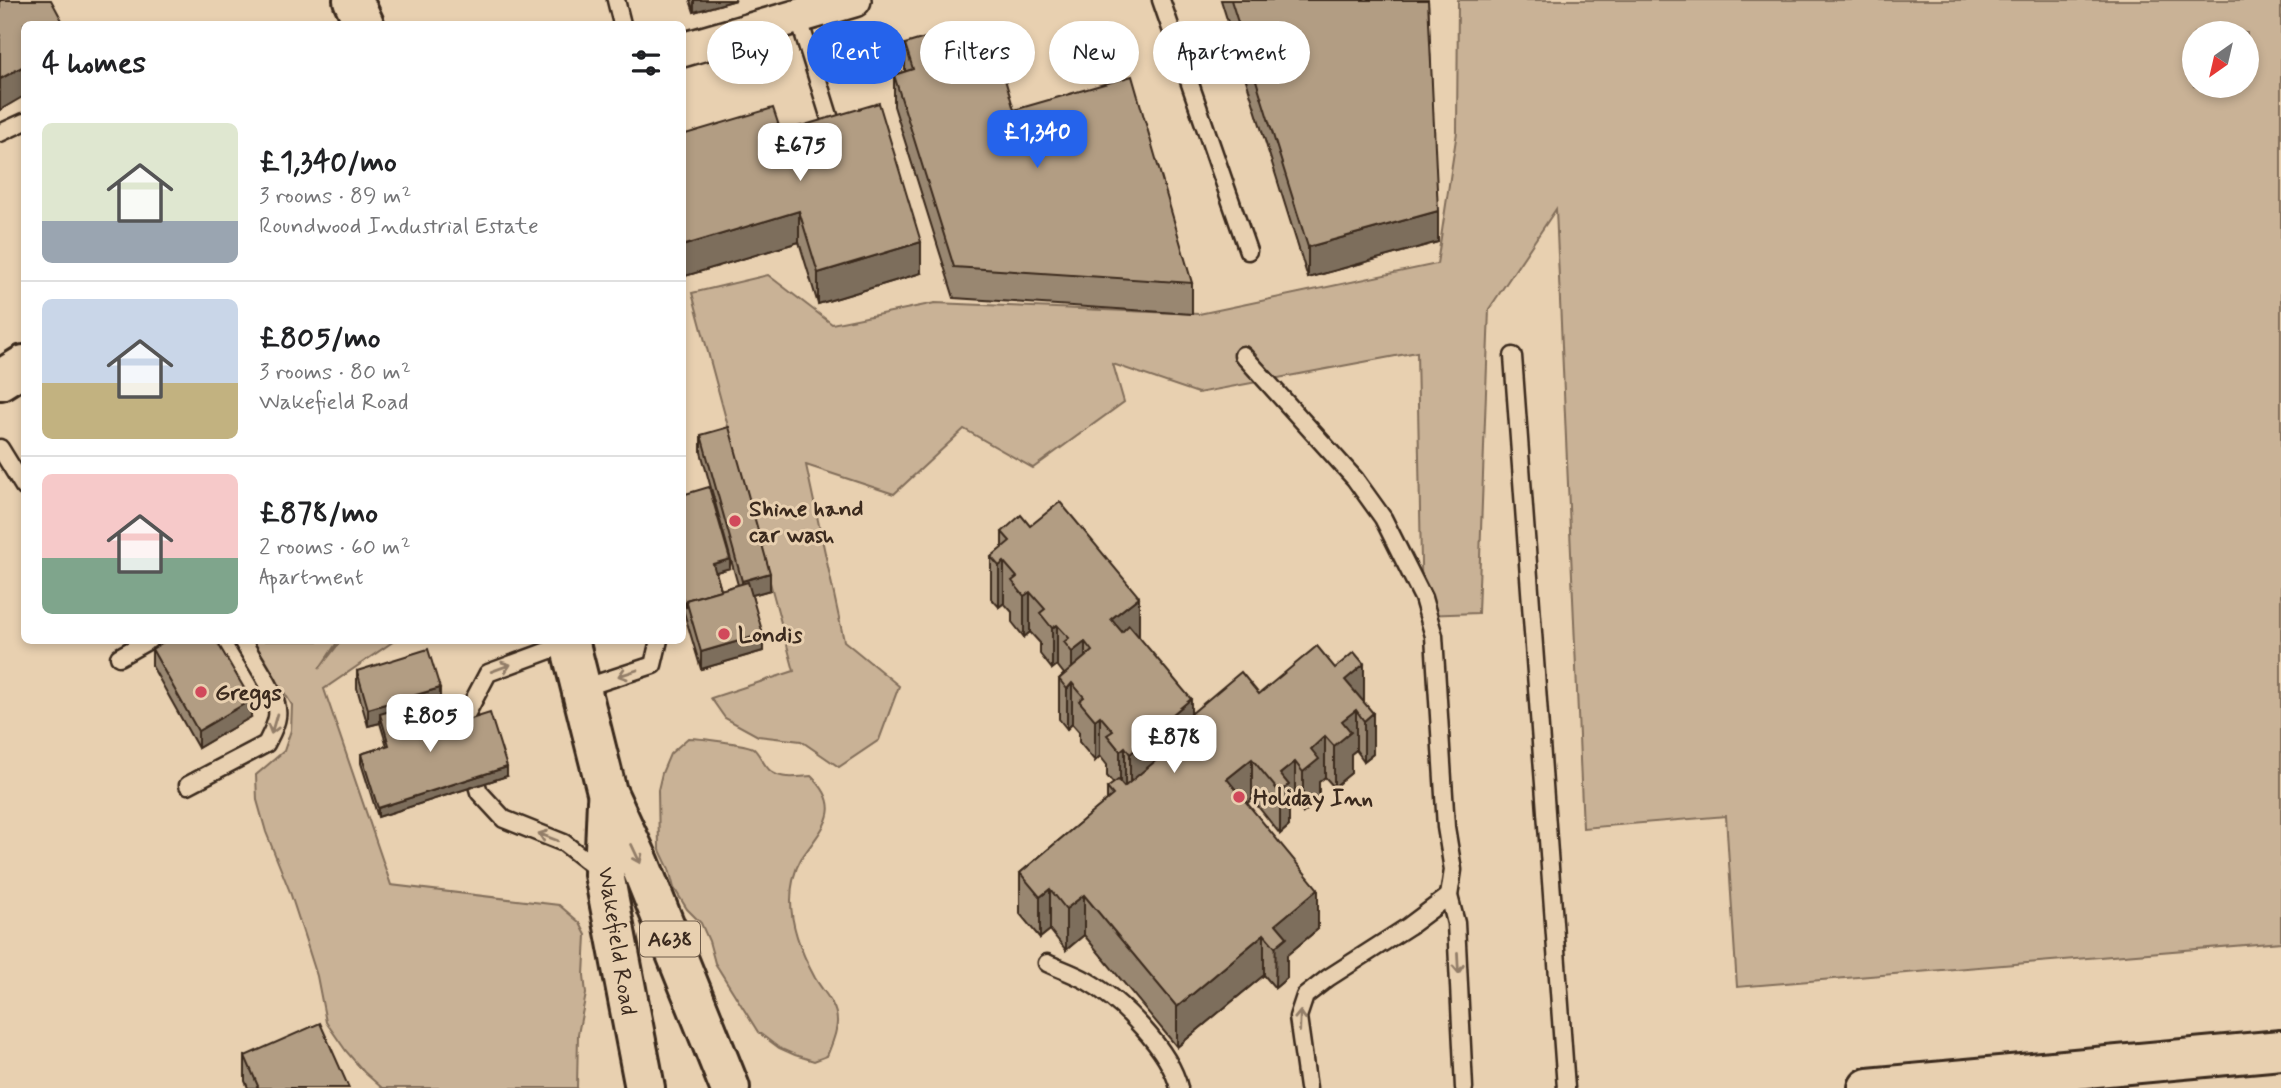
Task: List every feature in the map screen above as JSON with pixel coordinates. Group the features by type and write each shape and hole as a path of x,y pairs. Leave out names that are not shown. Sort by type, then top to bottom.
{"main road":[{"path":"0,380 21,367"},
{"name":"Wakefield Road","path":"569,644 607,792 640,864 730,1088"},
{"name":"Wakefield Road","path":"607,792 604,874 648,1083"},
{"path":"1868,1088 2281,1050"}],"street":[{"path":"686,49 854,0"}],"lane":[{"path":"616,0 621,21"},
{"path":"1161,0 1248,251"},
{"path":"798,16 830,119"},
{"path":"0,133 21,123"},
{"path":"1243,355 1354,479 1383,519 1423,598 1434,636 1447,827 1453,870 1448,896 1457,923 1464,1088"},
{"path":"1513,356 1566,1088"},
{"path":"0,449 21,482"},
{"path":"119,657 142,644"},
{"path":"188,785 266,744 275,724 278,716 275,698 244,644"},
{"path":"564,644 488,673 460,726 479,792 504,819 564,843 604,874"},
{"path":"580,689 653,665 658,644"},
{"path":"1308,1088 1297,1017 1305,996 1409,926 1448,896"},
{"path":"1047,963 1087,981 1110,997 1150,1038 1170,1064 1179,1088"}],"shaded area":[{"path":"1458,0 2281,0 2281,942 1737,987 1726,816 1583,828 1556,209 1489,309 1478,613 1422,615 1417,352 1198,393 1113,364 1124,402 1033,468 964,429 894,494 806,465 844,641 899,686 879,740 839,767 801,741 758,736 725,718 711,698 794,671 692,293 768,275 832,324 935,303 1199,314 1437,264 1457,132"},
{"path":"254,644 336,644 319,669 339,644 390,644 324,689 391,885 559,905 580,923 586,935 586,994 578,1034 577,1088 382,1088 346,1051 326,1022 317,976 257,800 256,775 284,751 291,730 292,705"},
{"path":"688,738 749,746 775,774 786,777 811,776 827,799 827,818 801,859 793,879 791,901 795,931 802,950 836,1014 834,1039 827,1056 814,1061 795,1055 779,1048 758,1032 715,963 701,923 687,909 674,888 659,848 658,790 670,754"}],"building":[{"path":"0,0 51,0 62,21 21,21 21,68 0,79"},
{"path":"1231,0 1428,0 1438,211 1308,247 1257,84 1310,84 1310,21 1238,21"},
{"path":"920,40 920,84 1006,84 1014,110 1104,84 1134,84 1192,283 954,267 897,84 906,84 906,71 913,69 906,44"},
{"path":"879,103 921,242 818,273 799,211 686,245 686,134 773,108 781,132"},
{"name":"Shine hand car wash","path":"729,427 770,573 742,581 701,435"},
{"path":"709,487 730,559 713,564 721,590 686,600 686,494"},
{"name":"Holiday Inn","path":"1060,502 1139,597 1111,619 1122,632 1129,625 1191,699 1166,720 1173,729 1241,672 1259,694 1317,646 1335,668 1354,652 1364,664 1345,680 1373,713 1364,721 1356,710 1342,721 1351,732 1334,746 1325,736 1311,749 1319,759 1303,772 1295,762 1280,774 1289,785 1280,793 1252,759 1227,779 1318,889 1276,924 1287,937 1275,947 1264,934 1177,1007 1084,895 1066,909 1050,889 1040,897 1020,873 1113,795 1107,788 1118,780 1124,787 1165,753 1157,743 1162,739 1156,732 1130,754 1125,747 1120,751 1107,735 1113,731 1100,716 1095,720 1079,701 1084,697 1072,683 1067,689 1059,679 1092,651 1085,642 1072,652 1064,642 1069,638 1057,625 1052,628 1040,613 1045,609 1030,592 1024,596 1012,581 1017,577 1004,562 999,566 991,557 1010,541 1002,532 1021,515 1030,526"},
{"name":"Londis","path":"748,582 763,634 701,652 686,600"},
{"name":"Greggs","path":"160,644 218,644 251,700 198,731 152,649"},
{"path":"428,649 440,688 368,709 357,671"},
{"path":"426,700 436,730 490,713 507,767 378,808 361,754 389,745 380,714"},
{"path":"320,1023 349,1088 256,1088 258,1086 245,1056"}],"place":[{"name":"Shine hand car wash","path":"735,521"},
{"name":"Londis","path":"724,634"},
{"name":"Greggs","path":"201,692"},
{"name":"Holiday Inn","path":"1239,797"}]}
